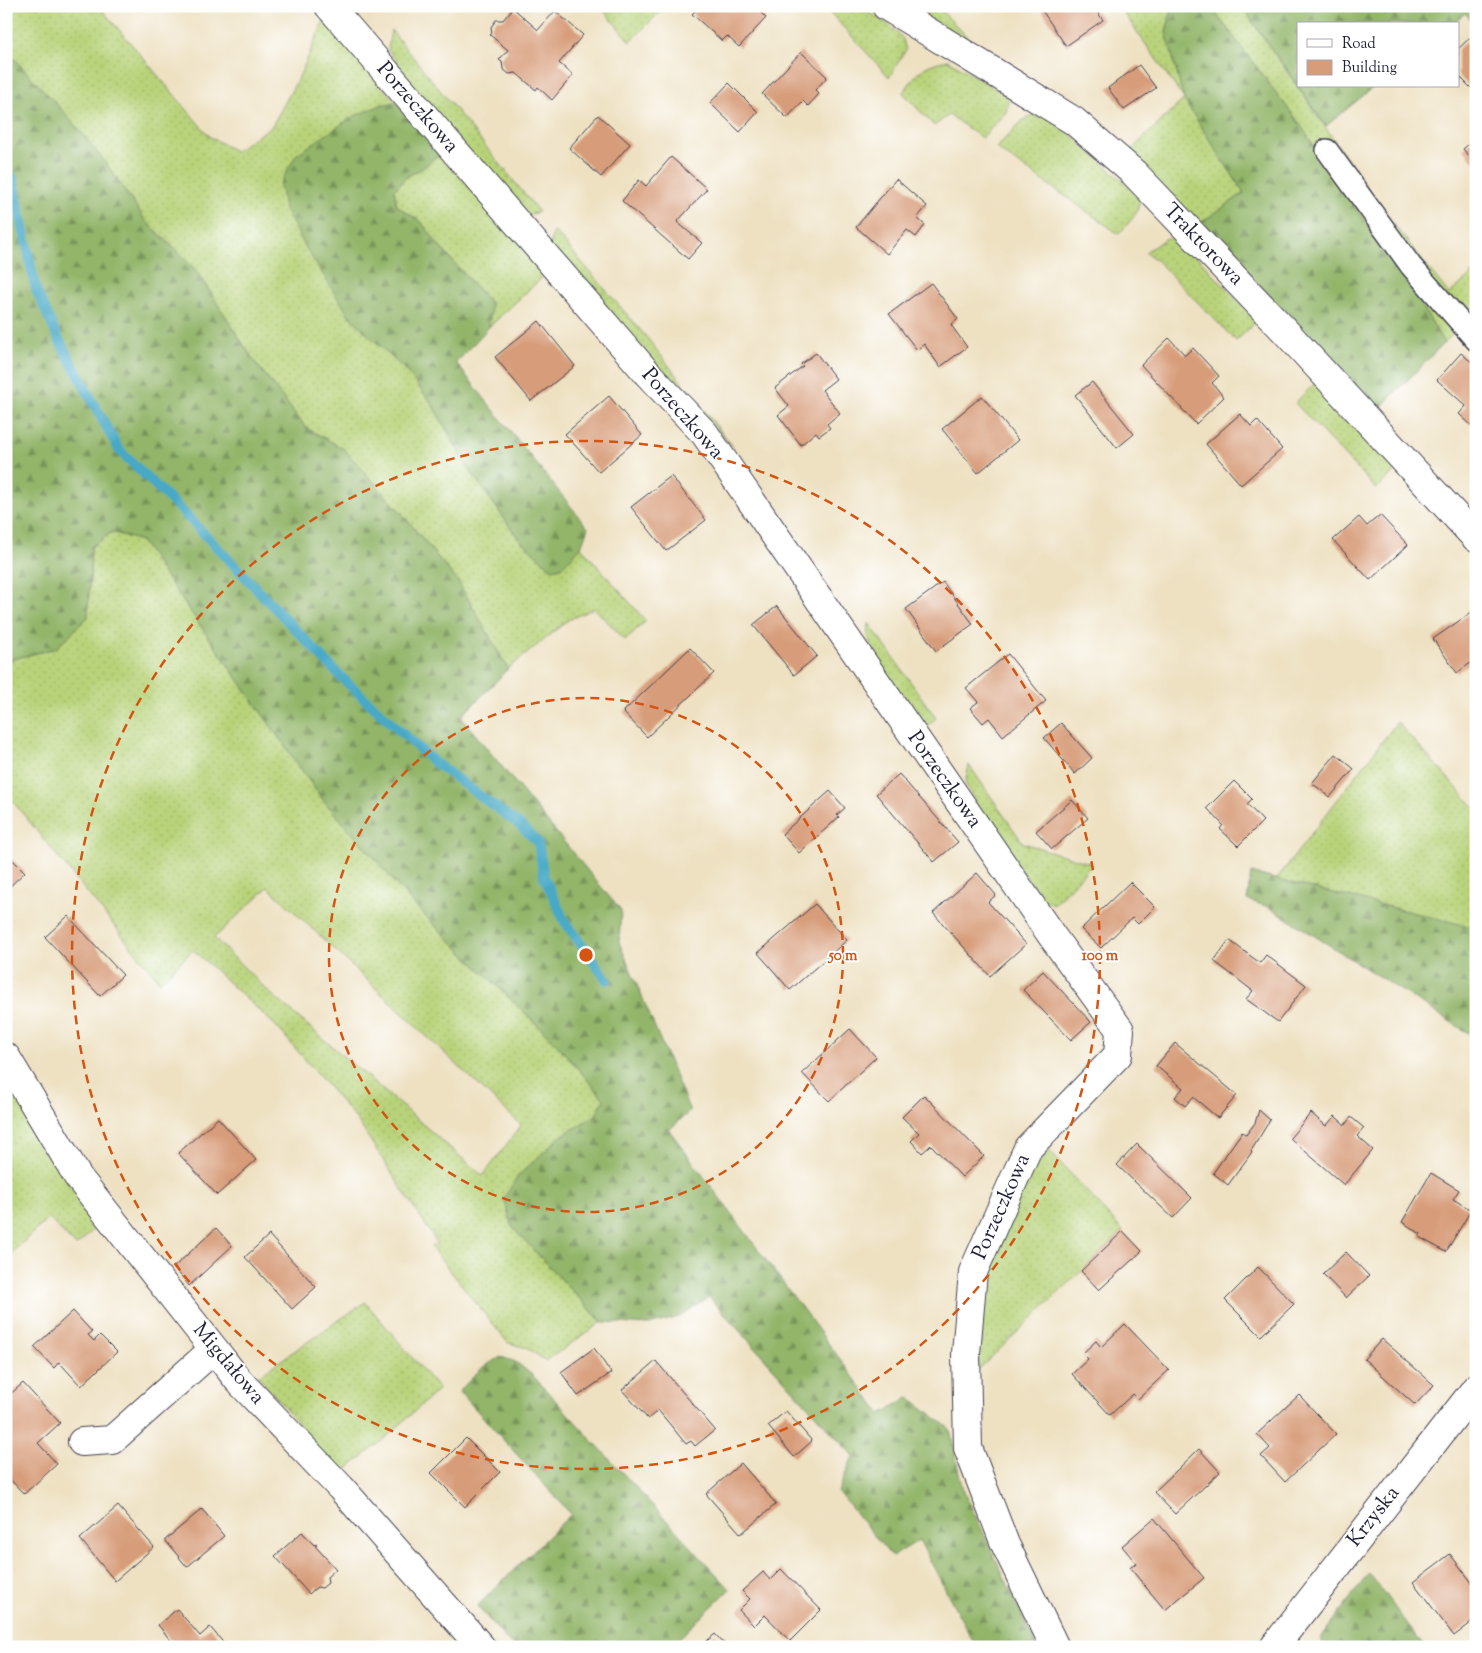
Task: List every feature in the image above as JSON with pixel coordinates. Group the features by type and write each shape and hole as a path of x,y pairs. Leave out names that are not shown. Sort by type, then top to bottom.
{"street":[{"name":"Porzeczkowa","path":"329,6 648,374 705,434 1052,936 1120,1030 1118,1055 1028,1148 973,1272 966,1353 968,1448 1005,1544 1055,1647"},
{"name":"Traktorowa","path":"886,6 1074,121 1134,173 1285,331 1476,538"},
{"name":"Migdałowa","path":"6,1057 78,1177 238,1380 340,1488 481,1647"},
{"path":"82,1442 112,1440 214,1349"},
{"name":"Krzyska","path":"1274,1647 1476,1388"}],"lane":[{"path":"1327,150 1411,266 1476,340"}],"green space":[{"path":"6,6 99,6 210,137 235,151 272,126 300,75 324,20 396,102 381,105 408,372 432,404 469,469 518,538 562,566 581,547 646,621 625,640 594,608 568,620 508,669 459,583 403,515 344,449 306,428 252,358 196,270 145,220 106,163 6,50"},
{"path":"600,6 666,6 630,42"},
{"path":"824,6 857,6 890,25 903,39 906,50 889,77"},
{"path":"902,6 937,6 975,45"},
{"path":"1119,6 1173,6 1166,32 1184,99"},
{"path":"1173,6 1210,6 1299,123 1412,289 1444,343 1378,410 1199,224 1244,193 1184,100 1166,32"},
{"path":"1210,6 1244,6 1297,88 1384,212 1449,294 1476,271 1476,325 1469,318 1444,343 1412,289 1299,123"},
{"path":"1244,6 1476,6 1476,26 1465,13 1454,22 1297,22 1297,85 1252,21"},
{"path":"391,30 539,212 528,215 514,212 452,138 388,50"},
{"path":"6,50 65,113 106,163 145,220 196,270 252,358 306,428 344,449 403,515 459,583 508,669 461,717 621,911 619,942 690,1111 669,1130 881,1414 909,1397 950,1429 962,1487 1037,1647 976,1647 919,1540 892,1557 838,1492 853,1456 709,1297 679,1317 649,1325 602,1322 512,1227 504,1198 519,1175 560,1137 596,1115 604,1099 555,1042 418,909 320,796 141,541 112,532 91,547 88,617 56,648 6,660"},
{"path":"948,60 1009,97 1006,112 982,138 949,115 934,126 903,93 921,70 932,64"},
{"path":"1299,88 1373,88 1326,126"},
{"path":"1184,99 1244,193 1199,224 1129,152"},
{"path":"396,102 440,153 423,168 406,177 394,190 397,206 421,222 441,248 491,304 489,327 456,363 588,528 581,547 562,567 552,569 518,538 469,469 432,404 407,372 350,317 306,248 284,207 280,184 296,155 354,116 381,105"},
{"path":"1035,114 1051,117 1141,197 1136,214 1119,234 996,148 1022,121"},
{"path":"440,153 545,275 489,327 491,304 441,248 421,222 397,206 394,190 406,177 423,168"},
{"path":"554,230 648,339 734,448 549,247"},
{"path":"1167,238 1182,241 1257,321 1236,341 1155,259 1145,252"},
{"path":"1315,383 1398,468 1376,489 1295,403"},
{"path":"112,532 141,541 320,796 418,909 555,1042 604,1099 596,1115 560,1137 512,1227 602,1322 546,1361 527,1348 508,1343 431,1247 437,1243 357,1120 276,1026 193,950 160,982 6,793 6,660 56,648 90,583 91,547","holes":["268,887 521,1125 483,1176 270,993 214,938"]},
{"path":"869,623 936,718 925,728 874,661 868,636"},
{"path":"1397,722 1476,809 1476,928 1276,880"},
{"path":"969,765 1023,843 1093,864 1054,904 1043,900 984,819 965,783"},
{"path":"1251,873 1476,928 1476,1038 1269,907 1247,900"},
{"path":"6,1077 99,1225 76,1246 49,1218 6,1258"},
{"path":"1045,1146 1123,1231 977,1371 986,1283 1023,1182"},
{"path":"365,1302 439,1389 381,1442 341,1474 258,1376"},
{"path":"501,1357 516,1362 531,1374 730,1589 670,1647 513,1647 477,1606 571,1514 459,1391 483,1367"},
{"path":"1369,1573 1424,1647 1326,1647 1320,1639"}],"building":[{"path":"700,6 754,6 766,18 739,47 727,36 722,41 692,14"},
{"path":"1039,6 1093,6 1103,20 1066,46"},
{"path":"513,8 538,30 555,11 583,35 559,63 573,75 552,100 538,87 536,90 516,73 509,74 503,69 502,62 499,60 508,50 490,35 492,33 491,27 496,20 503,20"},
{"path":"1473,35 1476,38 1476,84 1471,88 1460,77 1460,47"},
{"path":"801,52 827,77 815,90 819,94 808,106 803,101 787,118 762,94"},
{"path":"1139,65 1156,88 1124,110 1108,88"},
{"path":"729,83 758,112 740,132 710,103"},
{"path":"598,115 630,144 601,177 569,148"},
{"path":"1476,138 1476,164 1463,149"},
{"path":"671,157 707,189 677,222 702,243 688,259 622,201 639,180 646,186"},
{"path":"896,179 927,206 917,218 925,225 916,237 907,230 887,254 856,227"},
{"path":"931,283 958,319 951,325 967,347 940,367 924,344 917,350 889,314"},
{"path":"539,321 575,366 531,401 495,357"},
{"path":"1169,338 1185,355 1193,348 1219,376 1212,383 1224,397 1196,424 1141,365"},
{"path":"816,353 836,379 822,390 840,413 827,424 830,428 819,436 816,432 801,445 778,415 789,406 775,388"},
{"path":"1461,353 1476,366 1476,420 1471,425 1459,414 1466,406 1437,380"},
{"path":"1092,382 1134,434 1117,448 1075,395"},
{"path":"609,396 642,435 599,472 565,434"},
{"path":"982,396 1018,440 978,473 942,429"},
{"path":"1240,414 1251,426 1257,420 1282,449 1241,485 1206,444"},
{"path":"671,476 706,520 666,551 631,507"},
{"path":"1380,515 1408,545 1370,580 1333,540 1359,517 1367,526"},
{"path":"943,582 973,624 936,651 906,609"},
{"path":"777,606 817,656 794,675 753,625"},
{"path":"1476,609 1476,659 1457,673 1433,639"},
{"path":"690,648 714,673 647,737 623,712"},
{"path":"1008,654 1046,701 1003,736 989,718 983,723 970,708 978,702 966,688"},
{"path":"1061,723 1092,758 1075,774 1044,738"},
{"path":"1336,754 1354,769 1330,797 1312,783"},
{"path":"899,774 958,842 934,862 876,794"},
{"path":"1234,781 1252,799 1247,804 1263,821 1238,846 1220,829 1223,825 1207,808"},
{"path":"830,791 845,808 837,815 839,817 799,853 782,834"},
{"path":"1072,800 1088,818 1052,849 1036,831"},
{"path":"6,853 25,872 6,890"},
{"path":"977,873 996,895 988,902 1026,944 990,976 933,913"},
{"path":"1130,882 1155,907 1138,924 1132,918 1101,948 1081,929"},
{"path":"815,904 847,940 790,990 758,953"},
{"path":"68,916 123,975 100,996 45,937"},
{"path":"1229,940 1260,963 1266,955 1306,985 1278,1022 1246,999 1253,991 1214,961"},
{"path":"1043,971 1091,1022 1071,1040 1023,990"},
{"path":"850,1029 876,1057 829,1101 802,1073"},
{"path":"1175,1043 1237,1095 1218,1118 1193,1097 1185,1106 1175,1097 1183,1088 1156,1066"},
{"path":"924,1095 984,1156 962,1177 931,1145 922,1153 911,1141 919,1133 902,1117"},
{"path":"1259,1110 1270,1120 1252,1152 1228,1185 1213,1173 1242,1132 1246,1135 1255,1123"},
{"path":"1311,1113 1326,1126 1335,1116 1345,1125 1351,1117 1364,1128 1357,1136 1373,1150 1344,1185 1290,1138"},
{"path":"218,1118 256,1160 217,1195 178,1153"},
{"path":"1137,1144 1192,1198 1173,1218 1117,1165"},
{"path":"1431,1173 1459,1190 1453,1199 1471,1210 1446,1252 1419,1237 1421,1234 1402,1222"},
{"path":"216,1228 232,1246 189,1286 174,1267"},
{"path":"1123,1231 1142,1251 1099,1290 1081,1271"},
{"path":"269,1235 316,1287 292,1309 245,1257"},
{"path":"1346,1252 1369,1276 1346,1298 1323,1274"},
{"path":"1258,1267 1294,1304 1261,1336 1225,1300"},
{"path":"73,1311 92,1332 88,1335 94,1341 100,1335 117,1352 81,1386 59,1362 54,1368 34,1347"},
{"path":"1125,1324 1169,1370 1138,1399 1133,1394 1110,1415 1072,1374 1088,1359 1083,1353 1096,1341 1101,1347"},
{"path":"1382,1339 1434,1385 1415,1405 1364,1359"},
{"path":"594,1348 611,1373 578,1396 561,1372"},
{"path":"656,1361 715,1430 695,1446 691,1441 686,1444 658,1410 648,1419 622,1390"},
{"path":"23,1383 60,1423 38,1443 57,1464 24,1494 6,1475 6,1398"},
{"path":"1299,1395 1336,1434 1285,1482 1261,1456 1270,1448 1257,1434"},
{"path":"786,1411 812,1441 794,1457 768,1426"},
{"path":"466,1438 500,1472 465,1507 431,1473"},
{"path":"1199,1449 1220,1472 1175,1514 1154,1492"},
{"path":"741,1463 776,1504 741,1534 706,1494"},
{"path":"118,1506 154,1547 115,1581 80,1539"},
{"path":"202,1509 224,1536 187,1567 165,1540"},
{"path":"1154,1518 1204,1578 1165,1610 1130,1568 1136,1563 1122,1546"},
{"path":"302,1532 314,1545 317,1545 315,1546 336,1569 327,1577 328,1583 322,1588 317,1587 309,1594 275,1556"},
{"path":"1450,1554 1476,1588 1476,1619 1454,1636 1413,1582"},
{"path":"781,1569 821,1610 790,1641 765,1615 754,1626 739,1610 750,1599 742,1591 763,1572 770,1580"},
{"path":"177,1609 200,1636 210,1627 227,1647 176,1647 158,1625"},
{"path":"715,1634 727,1647 700,1647"}],"waterway":[{"path":"6,167 13,179 36,290 58,338 119,450 187,516 340,676 434,762 521,826 538,842 544,877 565,922 607,980"}]}
